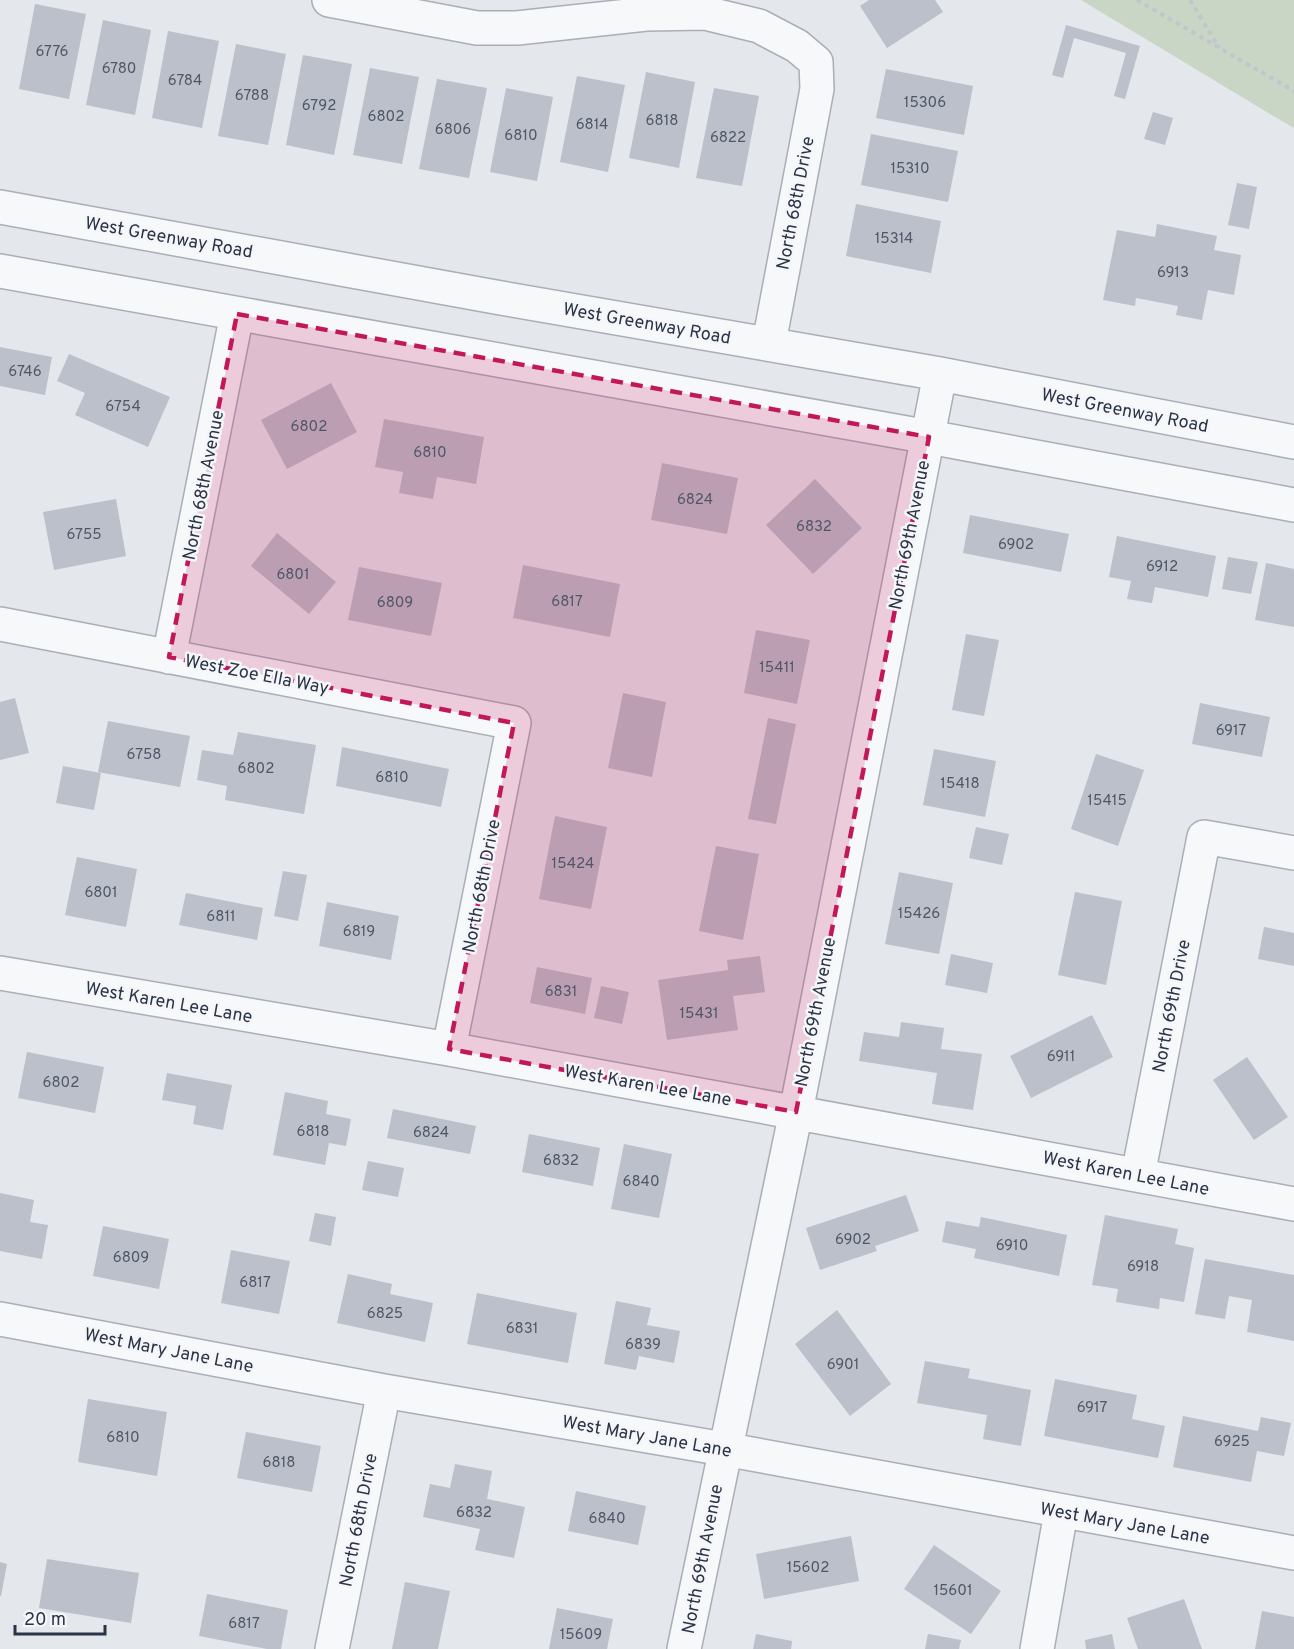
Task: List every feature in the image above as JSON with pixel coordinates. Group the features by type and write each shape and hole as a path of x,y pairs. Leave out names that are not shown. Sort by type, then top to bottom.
{"street":[{"name":"North 68th Drive","path":"346,2 477,28 518,28 646,14 705,13 759,26 797,46 816,62 817,89 769,343"},
{"name":"West Greenway Road","path":"0,207 501,298 940,374 1294,442"},
{"path":"0,272 929,437 1294,505"},
{"name":"North 68th Avenue","path":"168,657 237,314"},
{"name":"North 69th Avenue","path":"684,1649 796,1112 940,374"},
{"name":"West Zoe Ella Way","path":"0,624 514,723"},
{"name":"North 68th Drive","path":"449,1049 514,723"},
{"name":"North 69th Drive","path":"1138,1175 1204,837 1294,853"},
{"name":"West Karen Lee Lane","path":"0,973 449,1049 1294,1204"},
{"name":"West Mary Jane Lane","path":"0,1319 1294,1553"},
{"name":"North 68th Drive","path":"332,1649 384,1390"},
{"path":"1037,1649 1061,1512"}],"path":[{"path":"1137,0 1294,91"},
{"path":"1190,0 1221,50"}],"highlighted area":[{"path":"237,314 929,437 796,1112 449,1049 514,723 169,657"}],"green space":[{"path":"1081,0 1294,0 1294,128 1270,114"}],"building":[{"path":"869,0 935,0 943,12 887,48 860,6"},
{"path":"35,4 86,14 69,99 19,89"},
{"path":"103,20 151,30 135,115 86,105"},
{"path":"1066,25 1140,46 1125,99 1114,96 1126,53 1074,38 1063,78 1052,75"},
{"path":"168,31 219,41 202,128 152,118"},
{"path":"236,44 286,54 268,145 218,136"},
{"path":"303,55 352,64 334,155 286,145"},
{"path":"370,68 419,77 402,164 353,155"},
{"path":"886,69 973,86 964,135 876,118"},
{"path":"646,72 695,82 679,168 629,158"},
{"path":"577,76 625,85 608,172 560,162"},
{"path":"437,79 487,88 469,178 419,169"},
{"path":"506,88 553,97 537,181 490,172"},
{"path":"714,88 759,96 742,186 696,178"},
{"path":"1153,112 1173,118 1165,145 1144,139"},
{"path":"871,134 958,151 948,202 861,185"},
{"path":"1237,183 1257,187 1249,229 1228,225"},
{"path":"856,204 941,221 931,273 846,256"},
{"path":"1157,224 1217,236 1214,250 1241,255 1234,295 1208,290 1202,320 1176,315 1178,306 1136,298 1135,306 1103,300 1117,230 1155,237"},
{"path":"0,347 52,357 45,395 0,386"},
{"path":"69,354 170,397 148,447 75,415 85,393 57,381"},
{"path":"331,383 357,432 287,469 261,420"},
{"path":"384,419 484,437 476,484 437,477 433,499 399,493 403,472 375,467"},
{"path":"662,463 738,478 727,534 651,520"},
{"path":"815,479 862,528 813,574 766,525"},
{"path":"116,499 126,556 54,570 43,512"},
{"path":"970,515 1069,534 1061,572 963,553"},
{"path":"277,533 336,582 309,614 251,566"},
{"path":"1117,536 1216,556 1208,597 1155,587 1152,603 1127,599 1131,581 1109,577"},
{"path":"1228,557 1258,562 1251,594 1222,589"},
{"path":"1266,563 1294,569 1294,627 1255,620"},
{"path":"523,565 620,584 610,637 513,618"},
{"path":"359,567 442,583 431,636 348,620"},
{"path":"756,630 810,640 797,704 744,693"},
{"path":"966,634 999,640 984,716 952,710"},
{"path":"623,693 666,702 652,777 608,768"},
{"path":"15,698 29,753 0,760 0,702"},
{"path":"1200,703 1270,717 1262,757 1192,744"},
{"path":"768,718 796,724 776,824 748,819"},
{"path":"108,721 190,736 180,787 98,772"},
{"path":"238,732 316,745 304,814 225,800 227,786 197,780 202,750 233,755"},
{"path":"342,747 449,769 441,807 336,786"},
{"path":"934,749 996,761 985,817 923,805"},
{"path":"1096,754 1144,770 1118,846 1071,829"},
{"path":"63,766 101,773 94,810 56,803"},
{"path":"555,816 607,827 591,909 539,899"},
{"path":"976,827 1009,834 1002,865 969,858"},
{"path":"716,846 759,854 743,940 699,931"},
{"path":"77,857 137,869 126,927 65,915"},
{"path":"283,871 307,875 298,921 274,916"},
{"path":"899,872 953,883 939,954 885,944"},
{"path":"1075,892 1122,901 1106,985 1058,975"},
{"path":"186,893 263,908 257,940 179,925"},
{"path":"327,902 399,916 391,960 319,946"},
{"path":"1264,927 1294,933 1294,966 1258,959"},
{"path":"951,954 993,963 987,993 945,985"},
{"path":"760,956 765,992 733,996 738,1030 667,1040 658,980 728,970 727,960"},
{"path":"537,967 592,978 585,1014 530,1003"},
{"path":"601,986 629,992 622,1024 594,1018"},
{"path":"1092,1015 1113,1057 1031,1098 1010,1056"},
{"path":"901,1022 944,1028 941,1049 982,1054 973,1110 932,1104 937,1073 859,1061 864,1032 899,1037"},
{"path":"27,1052 104,1067 95,1113 18,1098"},
{"path":"1247,1057 1288,1117 1254,1140 1213,1080"},
{"path":"167,1073 232,1085 223,1130 193,1124 196,1106 162,1100"},
{"path":"285,1092 328,1101 326,1114 351,1119 346,1146 329,1143 325,1165 273,1155"},
{"path":"393,1109 476,1126 470,1154 387,1138"},
{"path":"529,1134 600,1148 593,1186 522,1172"},
{"path":"624,1144 672,1154 659,1218 611,1209"},
{"path":"368,1161 404,1168 398,1197 362,1190"},
{"path":"0,1193 34,1200 30,1222 48,1225 42,1259 0,1251"},
{"path":"906,1195 919,1231 875,1246 877,1251 820,1270 806,1228"},
{"path":"315,1213 336,1217 331,1246 309,1241"},
{"path":"1105,1215 1178,1229 1175,1244 1194,1248 1184,1302 1160,1298 1159,1309 1116,1302 1118,1289 1092,1285"},
{"path":"981,1217 1067,1235 1059,1276 974,1258 976,1249 942,1242 946,1221 979,1227"},
{"path":"103,1226 169,1239 159,1289 93,1276"},
{"path":"231,1250 290,1261 279,1314 221,1303"},
{"path":"1205,1259 1294,1275 1294,1341 1247,1332 1252,1300 1229,1296 1225,1319 1195,1314"},
{"path":"348,1274 392,1284 390,1294 433,1303 425,1342 337,1323"},
{"path":"477,1293 577,1313 568,1363 467,1344"},
{"path":"616,1301 651,1308 647,1325 680,1331 674,1363 639,1356 636,1370 604,1364"},
{"path":"837,1310 891,1384 850,1416 795,1344"},
{"path":"925,1361 970,1369 968,1378 1031,1390 1021,1446 983,1439 987,1415 917,1403"},
{"path":"1055,1379 1137,1395 1132,1419 1165,1426 1158,1458 1044,1436"},
{"path":"88,1399 167,1412 157,1476 78,1462"},
{"path":"1183,1416 1258,1431 1261,1417 1291,1423 1284,1456 1257,1451 1251,1482 1173,1467"},
{"path":"246,1432 321,1446 312,1492 237,1478"},
{"path":"455,1464 492,1471 487,1499 525,1507 514,1558 475,1550 480,1529 423,1517 430,1484 450,1488"},
{"path":"576,1491 646,1506 638,1545 568,1531"},
{"path":"851,1536 859,1581 764,1599 756,1554"},
{"path":"934,1545 1001,1591 971,1634 904,1589"},
{"path":"47,1559 139,1573 131,1623 39,1608"},
{"path":"0,1562 7,1564 1,1596 0,1596"},
{"path":"405,1582 450,1591 438,1649 392,1649"},
{"path":"207,1594 288,1610 281,1649 267,1649 199,1636"},
{"path":"1184,1599 1202,1649 1138,1649 1127,1618"},
{"path":"557,1608 613,1619 607,1649 549,1649"},
{"path":"1262,1611 1294,1617 1294,1649 1255,1649"},
{"path":"756,1634 792,1641 791,1649 753,1649"},
{"path":"928,1634 961,1640 959,1649 925,1649"},
{"path":"1112,1634 1115,1649 1086,1649 1085,1640"}]}
